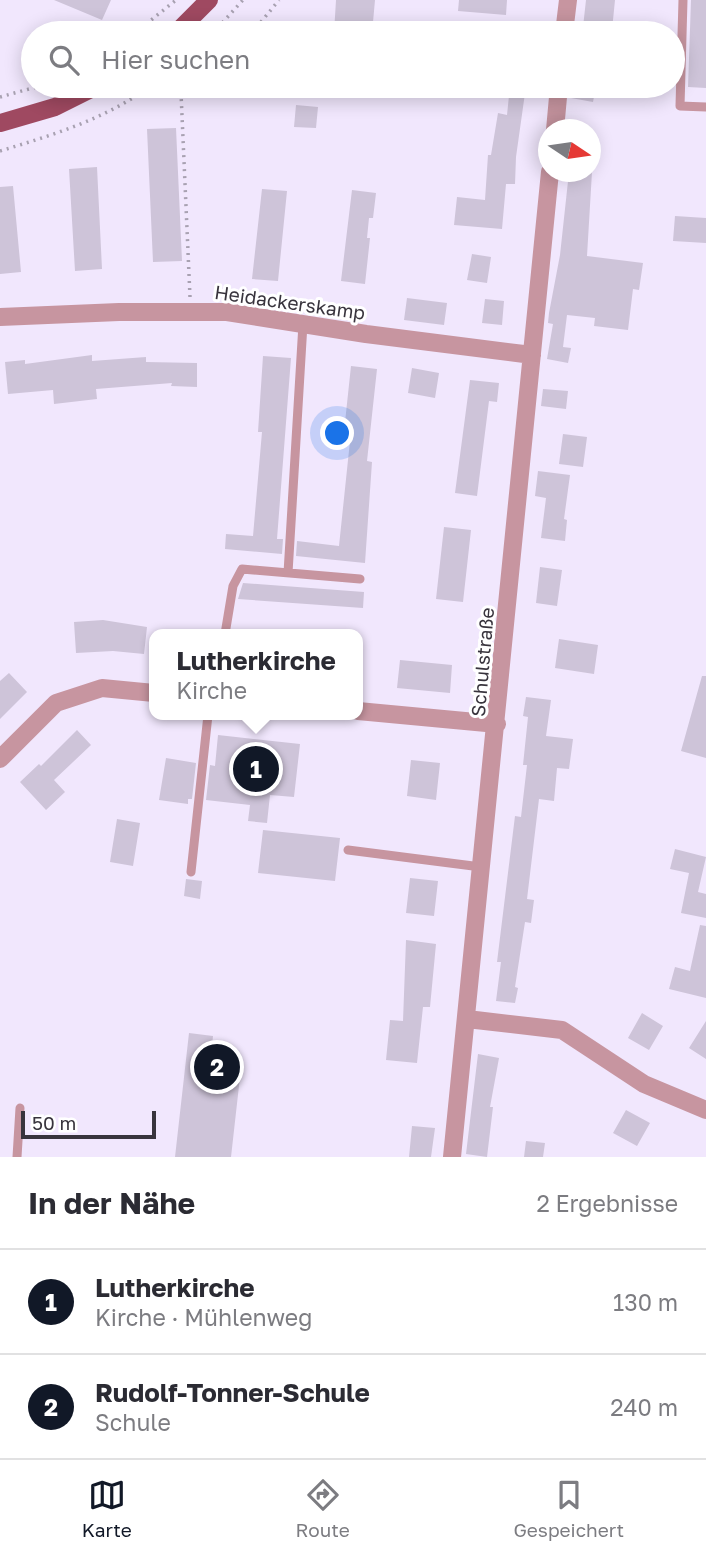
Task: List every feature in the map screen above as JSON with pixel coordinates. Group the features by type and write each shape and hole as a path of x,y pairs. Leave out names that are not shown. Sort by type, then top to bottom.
{"main road":[{"path":"188,21 209,0"},
{"path":"0,122 55,107 73,98"}],"street":[{"path":"565,21 568,0"},
{"path":"556,119 558,98"},
{"name":"Schulstraße","path":"452,1157 550,182"},
{"name":"Heidackerskamp","path":"0,317 227,312 532,355"},
{"path":"0,759 56,703 102,688 149,692"},
{"path":"363,711 497,724"},
{"path":"467,1019 562,1030 644,1084 706,1110"}],"lane":[{"path":"682,0 682,21"},
{"path":"680,98 680,106 706,107"},
{"path":"288,573 303,324"},
{"path":"226,629 233,586 242,569 360,579"},
{"path":"191,872 207,720"},
{"path":"348,850 483,867"},
{"path":"17,1157 20,1108"}],"path":[{"path":"150,21 176,0"},
{"path":"224,21 243,0"},
{"path":"262,21 279,0"},
{"path":"0,97 21,91"},
{"path":"0,151 65,131 135,98"},
{"path":"181,98 190,312"}],"building":[{"path":"54,0 111,0 102,20"},
{"path":"336,0 375,0 373,21 335,21"},
{"path":"459,0 507,0 506,15 458,11"},
{"path":"586,0 615,0 613,21 584,21"},
{"path":"691,0 706,0 706,88 688,87"},
{"path":"509,98 524,98 515,184 506,184 502,229 454,225 457,197 485,200 488,155 491,155 498,113 507,115"},
{"path":"571,98 594,98 593,102"},
{"path":"296,105 318,107 316,128 294,127"},
{"path":"176,128 182,261 153,262 147,129"},
{"path":"97,167 102,269 75,271 69,169"},
{"path":"568,182 591,182 587,256 643,263 639,290 633,289 628,330 594,326 595,318 567,315 563,347 571,348 568,363 547,359 553,324 548,323 549,313 560,255"},
{"path":"13,186 21,272 0,274 0,187"},
{"path":"262,189 287,191 278,281 252,279"},
{"path":"352,190 376,193 373,218 369,218 367,238 370,238 365,284 341,281"},
{"path":"675,216 706,218 706,243 673,241"},
{"path":"472,254 491,257 487,283 467,280"},
{"path":"407,298 447,303 444,325 404,320"},
{"path":"485,299 504,301 502,325 482,323"},
{"path":"92,355 92,361 146,357 146,362 197,363 197,387 171,386 172,383 96,389 97,399 54,404 53,390 8,394 5,362 25,360 25,364"},
{"path":"263,356 291,358 277,539 283,539 282,554 225,549 226,534 253,536 262,432 258,432"},
{"path":"351,366 377,369 367,461 372,462 365,563 296,556 297,541 339,546 350,441 343,441"},
{"path":"412,368 439,373 435,398 408,393"},
{"path":"470,380 499,383 497,402 489,401 477,496 455,493"},
{"path":"543,389 568,391 566,409 541,406"},
{"path":"563,434 587,437 583,467 559,464"},
{"path":"538,471 570,475 564,519 567,520 565,541 541,538 546,498 535,496"},
{"path":"444,527 471,530 463,602 436,599"},
{"path":"540,567 562,570 557,606 536,603"},
{"path":"243,583 364,592 363,608 238,599"},
{"path":"103,620 147,627 144,654 113,651 76,653 74,622"},
{"path":"559,639 598,645 594,674 555,668"},
{"path":"400,660 452,665 450,693 397,688"},
{"path":"9,673 27,692 0,719 0,681"},
{"path":"702,676 706,676 706,758 681,751"},
{"path":"526,697 551,700 546,736 573,739 569,769 557,768 554,801 539,799 527,899 534,900 531,923 525,922 515,1003 496,1001 501,962 497,962 515,816 521,817 527,765 523,765 528,717 523,716"},
{"path":"77,730 91,745 54,780 65,792 46,810 20,782 39,764 41,766"},
{"path":"218,735 300,744 294,797 270,795 267,823 248,821 250,805 206,800 210,765 215,766"},
{"path":"166,758 196,763 192,799 188,799 188,804 159,800"},
{"path":"411,760 440,763 436,800 407,796"},
{"path":"117,819 140,823 133,866 110,862"},
{"path":"263,830 340,838 335,881 258,873"},
{"path":"675,849 706,857 698,892 706,894 706,918 681,913 689,873 670,869"},
{"path":"410,878 438,881 434,916 406,913"},
{"path":"186,879 202,881 200,899 184,896"},
{"path":"700,925 706,926 706,998 669,989 675,967 690,971"},
{"path":"406,940 436,944 430,1007 423,1007 417,1063 386,1060 390,1020 403,1021"},
{"path":"642,1013 663,1026 649,1050 628,1038"},
{"path":"706,1021 706,1059 689,1048"},
{"path":"189,1033 213,1036 210,1064 241,1068 231,1157 175,1157"},
{"path":"478,1054 499,1058 490,1107 493,1107 487,1157 466,1154"},
{"path":"626,1110 650,1123 637,1146 613,1133"},
{"path":"412,1126 435,1128 431,1157 409,1157"},
{"path":"526,1141 545,1143 543,1157 524,1157"}],"place":[{"name":"Lutherkirche","path":"256,769"},
{"name":"Rudolf-Tonner-Schule","path":"217,1067"}]}
